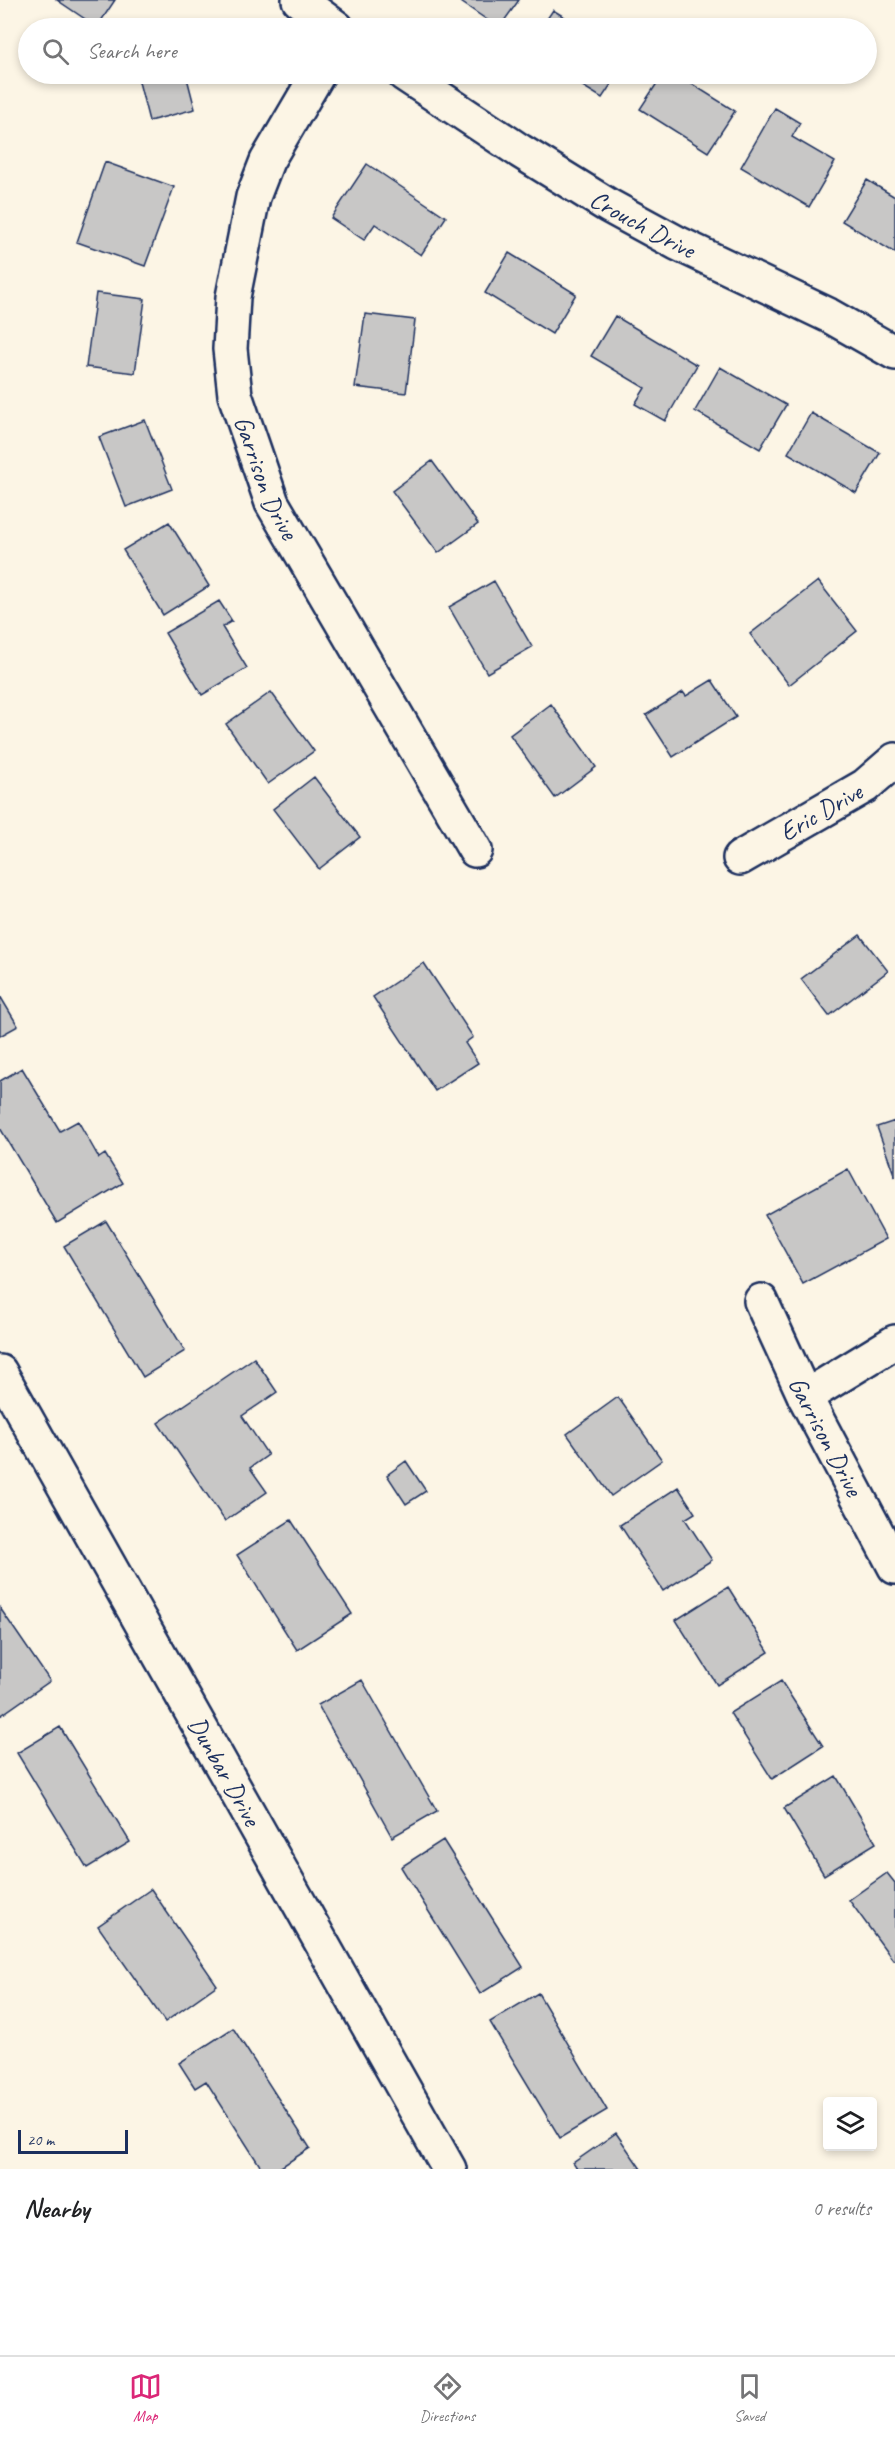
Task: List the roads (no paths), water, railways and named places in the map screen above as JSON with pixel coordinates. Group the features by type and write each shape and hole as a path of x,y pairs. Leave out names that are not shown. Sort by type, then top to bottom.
{"street":[{"path":"298,0 324,18"},
{"name":"Garrison Drive","path":"312,84 267,161 254,197 233,297 230,349 236,395 272,503 475,850"},
{"name":"Crouch Drive","path":"419,84 520,152 609,206 677,243 828,315 895,353"},
{"name":"Eric Drive","path":"740,858 865,786 895,760"},
{"name":"Garrison Drive","path":"761,1302 805,1397 895,1567"},
{"path":"805,1397 895,1342"},
{"name":"Dunbar Drive","path":"0,1372 449,2169"}]}
